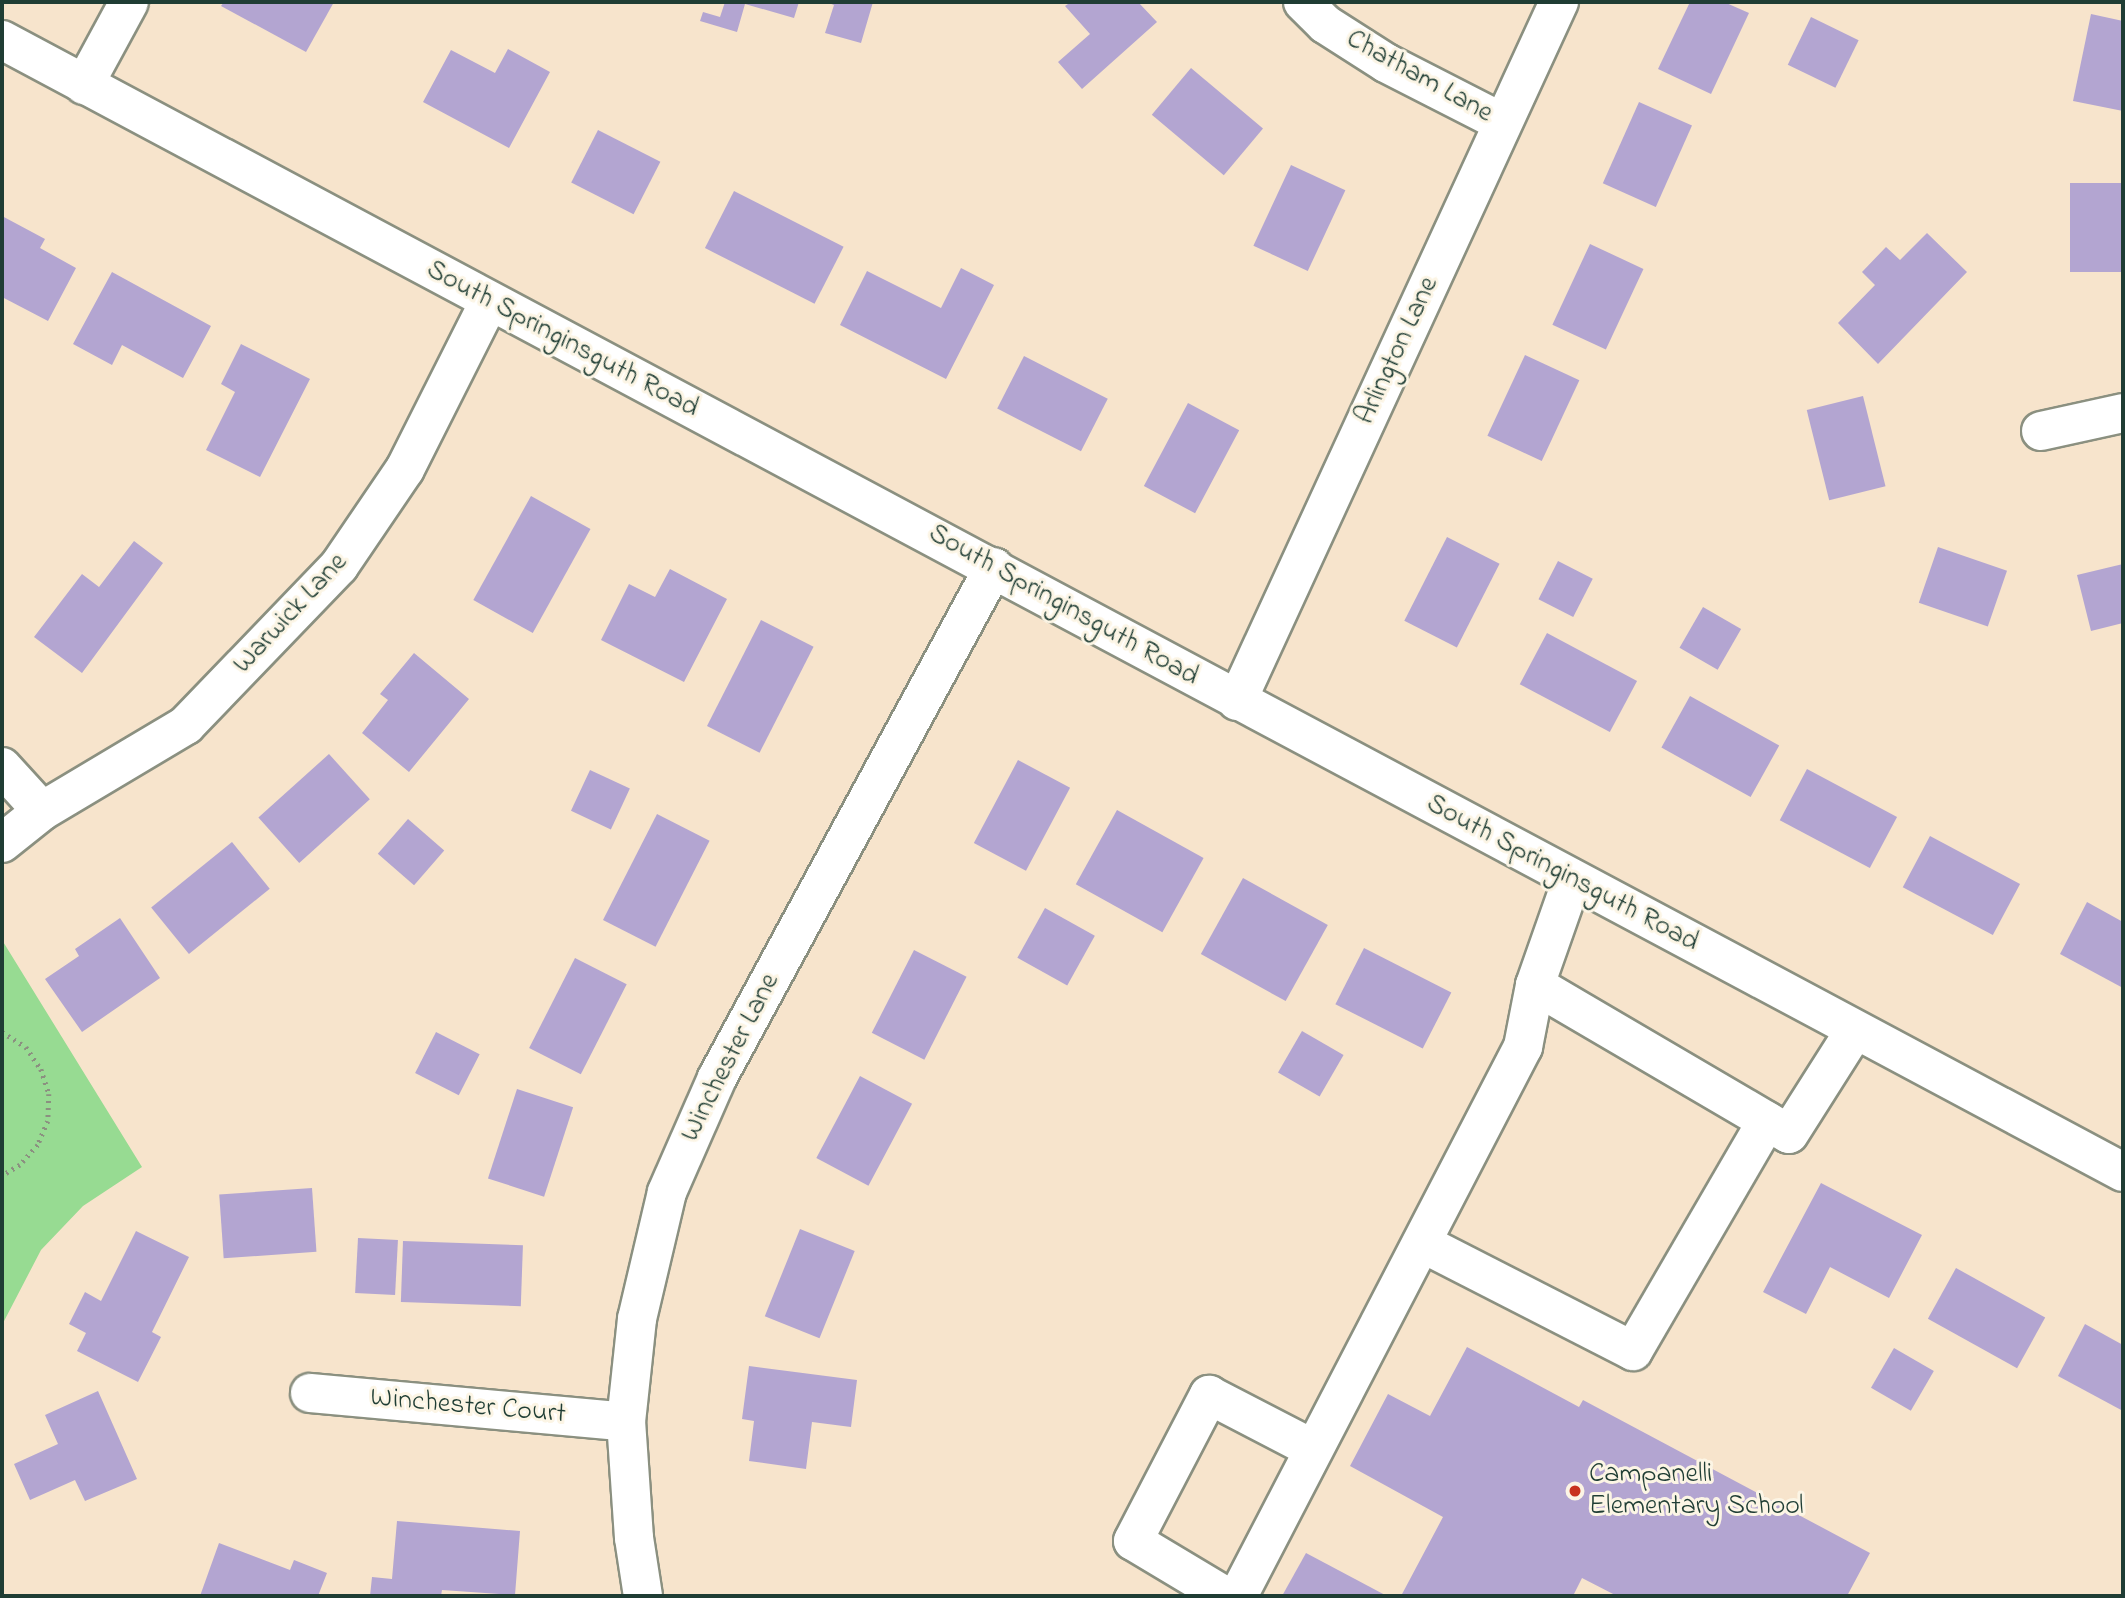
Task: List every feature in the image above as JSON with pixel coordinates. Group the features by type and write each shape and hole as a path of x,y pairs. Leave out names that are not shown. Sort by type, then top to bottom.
{"street":[{"path":"84,85 129,2"},
{"name":"Chatham Lane","path":"1303,2 1325,24 1386,63 1503,123"},
{"name":"Arlington Lane","path":"1237,701 1559,2"},
{"name":"South Springinsguth Road","path":"2,40 489,302 995,567 1237,701 2123,1172"},
{"name":"Warwick Lane","path":"2,843 42,811 186,725 340,566 405,470 489,302"},
{"path":"2041,431 2123,412"},
{"name":"Winchester Lane","path":"643,1596 634,1538 626,1422 637,1319 652,1243 690,1136 995,567"},
{"path":"2,767 42,811"},
{"path":"1238,1596 1523,1047 1535,985 1572,880"},
{"path":"1535,985 1789,1134 1855,1030"},
{"path":"1422,1243 1633,1351 1767,1121"},
{"name":"Winchester Court","path":"310,1393 626,1422"},
{"path":"1225,1596 1133,1541 1209,1395 1313,1449"}],"path":[{"path":"2,1032 26,1047 41,1069 48,1094 48,1121 38,1145 20,1165 2,1176"}],"green space":[{"path":"2,940 142,1167 83,1206 41,1250 2,1325"}],"building":[{"path":"224,2 334,2 306,52 221,6"},
{"path":"725,2 799,2 794,18 745,4 737,32 700,21 703,12 720,17"},
{"path":"826,2 873,2 861,43 825,33 834,5"},
{"path":"1071,2 1138,2 1157,22 1082,89 1058,62 1090,34 1065,6"},
{"path":"1690,2 1724,2 1749,13 1711,94 1658,69"},
{"path":"2091,14 2123,21 2123,111 2073,101"},
{"path":"1811,17 1859,40 1835,88 1788,65"},
{"path":"508,49 550,72 509,148 423,102 451,50 495,73"},
{"path":"1191,68 1263,128 1224,175 1152,115"},
{"path":"1639,102 1692,126 1656,207 1603,183"},
{"path":"598,130 660,162 634,214 571,183"},
{"path":"1291,165 1345,190 1308,271 1253,246"},
{"path":"2070,183 2123,183 2123,272 2070,272"},
{"path":"734,191 844,247 815,304 705,248"},
{"path":"2,216 45,239 40,248 76,268 48,321 2,297"},
{"path":"1927,233 1967,272 1878,364 1838,323 1875,285 1862,272 1886,247 1900,260"},
{"path":"1590,244 1643,269 1606,350 1552,325"},
{"path":"961,268 994,285 946,379 840,325 867,271 941,308"},
{"path":"112,272 211,326 183,378 122,345 112,365 73,344"},
{"path":"241,344 310,379 260,477 206,450 235,392 221,384"},
{"path":"1525,355 1579,380 1542,461 1487,436"},
{"path":"1024,356 1108,399 1081,451 997,409"},
{"path":"1863,396 1885,486 1829,500 1807,410"},
{"path":"1188,403 1239,430 1195,513 1144,486"},
{"path":"531,496 590,529 533,633 473,600"},
{"path":"1447,537 1500,564 1457,648 1404,621"},
{"path":"134,541 163,563 82,673 34,637 82,574 99,587"},
{"path":"1938,547 2007,571 1988,627 1919,603"},
{"path":"1558,561 1593,579 1573,617 1538,599"},
{"path":"2123,564 2123,623 2091,631 2077,575"},
{"path":"670,569 727,599 684,682 601,640 629,584 655,597"},
{"path":"1703,607 1741,629 1718,670 1680,648"},
{"path":"761,620 814,647 760,753 707,726"},
{"path":"1547,633 1637,681 1610,732 1520,684"},
{"path":"414,653 469,699 409,772 362,733 388,700 380,694"},
{"path":"1690,696 1779,745 1751,797 1661,748"},
{"path":"329,754 370,799 299,863 258,818"},
{"path":"1018,760 1070,788 1026,871 974,843"},
{"path":"1807,769 1897,817 1870,868 1780,820"},
{"path":"590,770 630,789 611,829 571,811"},
{"path":"1117,810 1204,858 1162,932 1076,884"},
{"path":"657,814 710,841 656,947 603,920"},
{"path":"408,819 444,850 414,885 378,854"},
{"path":"1930,836 2020,884 1993,935 1903,887"},
{"path":"232,842 270,889 189,954 151,907"},
{"path":"1243,878 1328,925 1286,1001 1201,954"},
{"path":"2087,902 2123,922 2123,988 2060,954"},
{"path":"1045,908 1095,936 1067,985 1017,958"},
{"path":"120,918 160,978 82,1032 45,979 79,956 75,949"},
{"path":"1364,948 1451,992 1423,1049 1335,1004"},
{"path":"914,950 967,977 924,1060 872,1033"},
{"path":"575,958 627,984 581,1074 529,1048"},
{"path":"1302,1031 1344,1055 1320,1097 1278,1073"},
{"path":"436,1032 480,1054 459,1095 415,1073"},
{"path":"860,1076 912,1104 868,1186 816,1158"},
{"path":"517,1089 573,1107 544,1197 488,1178"},
{"path":"1821,1183 1922,1235 1889,1298 1830,1267 1806,1314 1763,1292"},
{"path":"312,1188 316,1252 224,1258 219,1194"},
{"path":"800,1229 855,1251 819,1338 765,1316"},
{"path":"136,1231 189,1257 152,1332 161,1337 138,1382 77,1351 86,1333 69,1324 85,1292 101,1301"},
{"path":"358,1238 398,1240 395,1295 355,1293"},
{"path":"403,1241 523,1245 521,1306 401,1302"},
{"path":"1956,1268 2045,1317 2017,1368 1928,1319"},
{"path":"2085,1324 2123,1345 2123,1411 2058,1376"},
{"name":"Campanelli Elementary School","path":"1467,1347 1579,1407 1583,1400 1870,1553 1847,1596 1617,1596 1582,1578 1573,1596 1401,1596 1443,1517 1350,1466 1388,1394 1430,1416"},
{"path":"1894,1348 1934,1371 1911,1411 1871,1388"},
{"path":"749,1366 857,1380 851,1427 812,1422 806,1469 749,1461 754,1421 742,1419"},
{"path":"98,1391 137,1479 85,1501 75,1480 30,1500 14,1464 58,1444 45,1415"},
{"path":"397,1521 520,1531 515,1595 442,1590 441,1596 370,1596 372,1577 392,1579"},
{"path":"219,1543 290,1570 294,1560 327,1573 318,1596 200,1596"},
{"path":"1306,1553 1387,1596 1282,1596"}],"place":[{"name":"Campanelli Elementary School","path":"1575,1491"}]}
